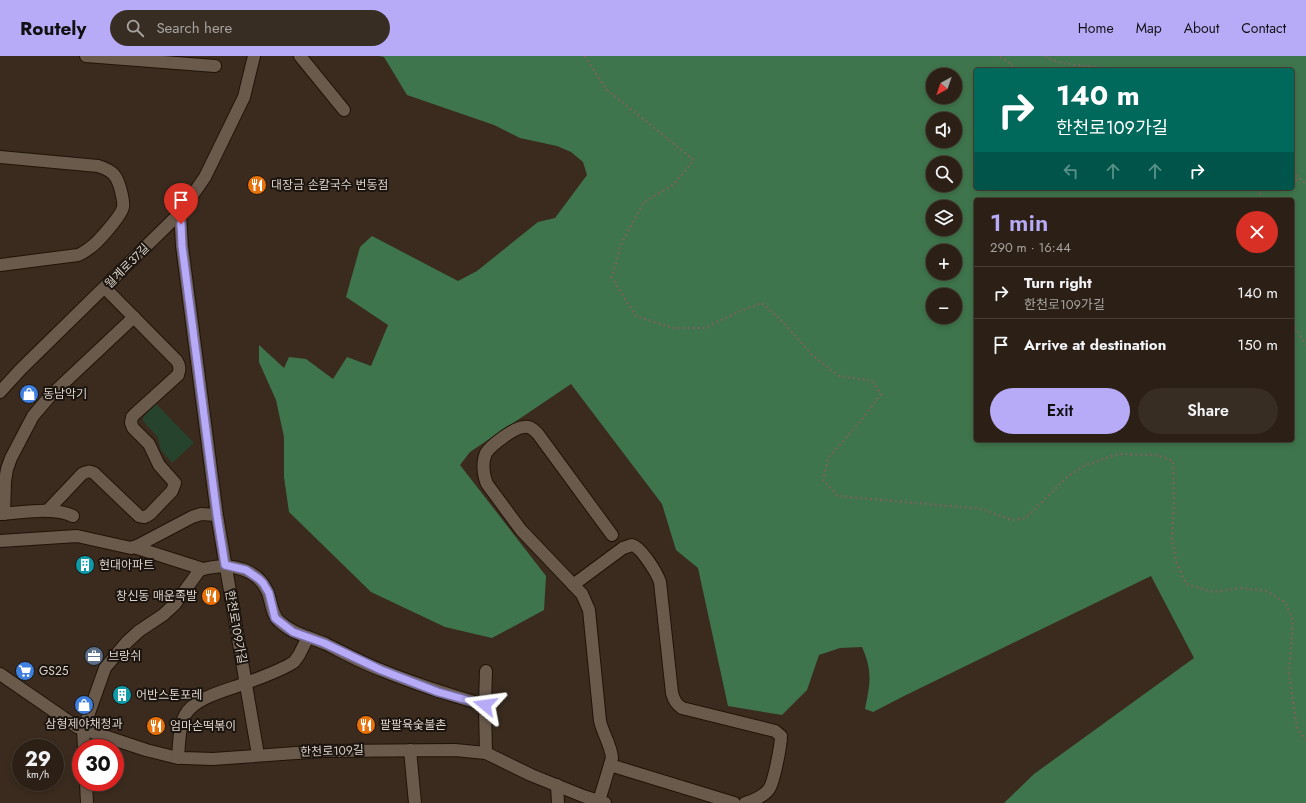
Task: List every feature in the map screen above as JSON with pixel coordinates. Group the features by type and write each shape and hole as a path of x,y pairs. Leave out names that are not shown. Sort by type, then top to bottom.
{"street":[{"path":"86,56 215,66"},
{"name":"월계로37길","path":"0,392 180,213 205,177 244,97 254,56"},
{"path":"300,56 344,110"},
{"path":"0,157 106,168 118,179 124,206 121,213 96,243 78,255 0,265"},
{"name":"한천로109가길","path":"180,213 182,246 217,515 258,754"},
{"path":"47,511 82,474 90,471 139,516 143,517 147,517 172,491 175,483 159,464 149,444 133,428 131,423 132,417 178,375 180,366 177,361 105,288"},
{"path":"72,516 60,511 2,514 5,481 11,458 33,416 50,396 134,317"},
{"path":"602,802 612,758 611,747 602,730 600,722 589,610 582,594 521,530 487,484 484,476 484,470 487,452 514,430 520,427 531,427 538,434 612,535"},
{"path":"134,547 192,516 201,514 217,515"},
{"path":"0,541 77,536 125,547 134,547 203,569"},
{"path":"573,585 623,548 632,545 639,548 656,573 660,582 672,693 674,699 682,708 775,731 781,736 772,785 764,794 745,803"},
{"path":"84,739 83,730 105,668 127,642 175,604 198,572 203,569 225,565 246,570 259,579 269,593 275,618 293,632 324,643 381,670 438,692 485,705"},
{"path":"178,758 182,723 190,708 213,694 246,683 294,662 308,637"},
{"path":"486,671 486,753"},
{"name":"한천로109길","path":"0,674 70,723 83,730 146,750 178,758 213,759 258,754 324,751 455,750 486,753 582,796 602,802"},
{"path":"410,750 415,803"},
{"path":"610,765 734,803"},
{"path":"557,785 558,803"},
{"path":"86,791 87,803"}],"path":[{"path":"585,56 606,89 694,160 673,186 644,202 621,244 612,278 636,316 673,328 705,328 738,312 762,303 784,323 813,356 839,376 872,381 881,394 860,422 829,457 823,480 838,496 982,509 1012,520 1026,518 1067,477 1086,464 1118,454 1157,455 1173,461 1174,501 1172,540 1176,561 1186,584 1213,592 1240,588 1266,591 1285,602 1293,620 1289,675 1297,728 1306,740"},
{"path":"1000,56 1012,65 1013,68"},
{"path":"1045,56 1052,60 1100,68"},
{"path":"1294,174 1306,184"},
{"path":"1294,182 1299,178"},
{"path":"1294,326 1306,345"}],"green space":[{"path":"379,56 1306,56 1306,803 1004,803 1034,774 1194,658 1151,576 873,712 865,709 870,678 868,664 862,647 840,648 819,655 807,690 782,715 728,706 698,568 676,550 662,504 571,384 470,452 460,465 546,576 544,610 492,638 445,627 371,592 289,512 284,477 284,437 276,400 259,362 259,345 284,368 289,357 306,359 333,379 347,357 371,366 388,325 346,297 360,247 372,236 458,281 477,271 538,222 555,218 587,175 583,162 571,152 557,146 520,138 494,125 407,95 384,57"},
{"path":"156,404 194,443 172,463 161,450 156,435 143,421 145,415"}],"place":[{"name":"대장금 손칼국수 번동점","path":"257,185"},
{"name":"동남악기","path":"29,394"},
{"name":"현대아파트","path":"85,565"},
{"name":"창신동 매운족발","path":"211,596"},
{"name":"브랑쉬","path":"94,656"},
{"name":"GS25","path":"25,671"},
{"name":"어반스톤포레","path":"122,695"},
{"name":"삼형제야채청과","path":"84,705"},
{"name":"팔팔육숯불촌","path":"366,725"},
{"name":"엄마손떡볶이","path":"156,726"}],"route":[{"path":"181,224 182,246 217,515 225,565 246,570 259,579 269,593 275,618 293,632 324,643 381,670 438,692 485,705"}]}
